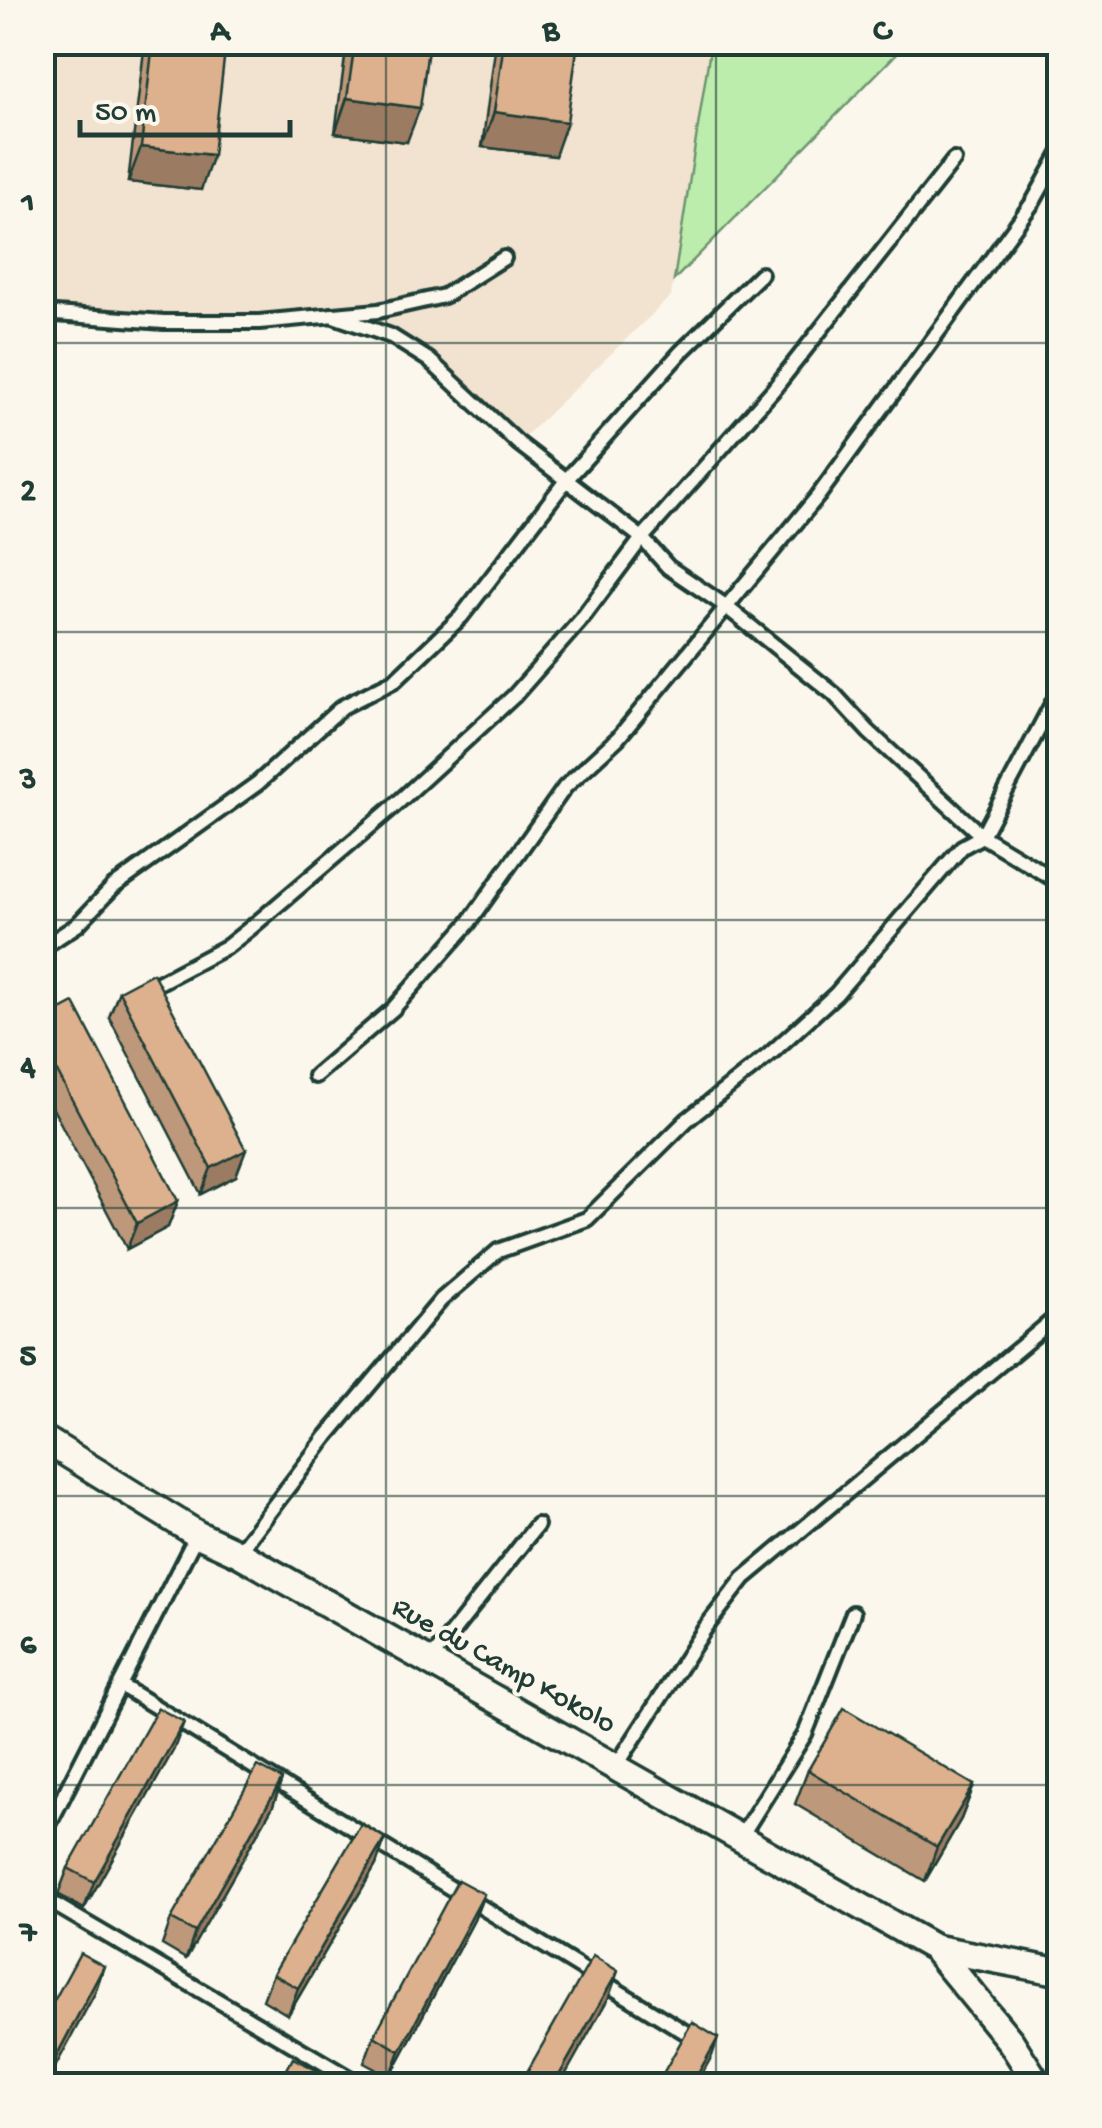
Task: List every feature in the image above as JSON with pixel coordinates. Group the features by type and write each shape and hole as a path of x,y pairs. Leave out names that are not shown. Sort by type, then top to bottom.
{"street":[{"name":"Rue du Camp Kokolo","path":"42,1438 197,1534 238,1553 934,1948 1060,1972"},
{"name":"Rue du Camp Kokolo","path":"934,1948 1011,2042 1039,2086"}],"lane":[{"path":"315,1076 393,1008 468,924 566,787 618,738 818,496 1033,202 1060,154"},
{"path":"151,986 228,946 393,807 514,696 580,620 642,538 773,390 954,160"},
{"path":"42,313 164,322 258,322 378,311 444,296 504,258"},
{"path":"42,948 77,925 114,887 258,783 342,707 395,680 461,617 568,478 680,352 762,274"},
{"path":"331,315 392,336 429,360 518,443 642,538 668,567 724,606 834,694 869,732 982,836 1060,883"},
{"path":"238,1553 327,1436 453,1289 498,1250 588,1219 686,1120 769,1055 836,994 962,848 982,836 1060,690"},
{"path":"616,1768 706,1626 744,1578 1060,1314"},
{"path":"428,1662 537,1525"},
{"path":"42,1838 197,1534"},
{"path":"740,1838 805,1734 852,1613"},
{"path":"120,1685 693,2037"},
{"path":"42,1897 364,2086"}],"shaded area":[{"path":"42,43 711,43 671,296 518,443 429,360 331,315 259,322 43,313"}],"green space":[{"path":"711,43 907,43 674,280"}],"building":[{"path":"153,42 226,42 213,155 141,147"},
{"path":"355,42 429,42 420,108 347,98"},
{"path":"504,42 578,42 567,122 494,112"},
{"path":"153,973 246,1150 211,1168 119,991"},
{"path":"74,1003 178,1201 137,1223 42,1043 42,1020"},
{"path":"42,1638 52,1644 42,1661"},
{"path":"158,1708 184,1722 94,1882 68,1868"},
{"path":"844,1708 974,1785 937,1847 808,1770"},
{"path":"258,1766 282,1779 195,1932 171,1919"},
{"path":"361,1824 385,1838 298,1988 273,1974"},
{"path":"458,1880 484,1894 400,2051 374,2036"},
{"path":"80,1953 104,1966 42,2083 42,2023"},
{"path":"593,1956 618,1971 553,2086 519,2086"},
{"path":"692,2022 718,2038 691,2086 656,2086"},
{"path":"293,2058 318,2071 310,2086 278,2086"},
{"path":"796,2073 817,2086 789,2086"}]}
